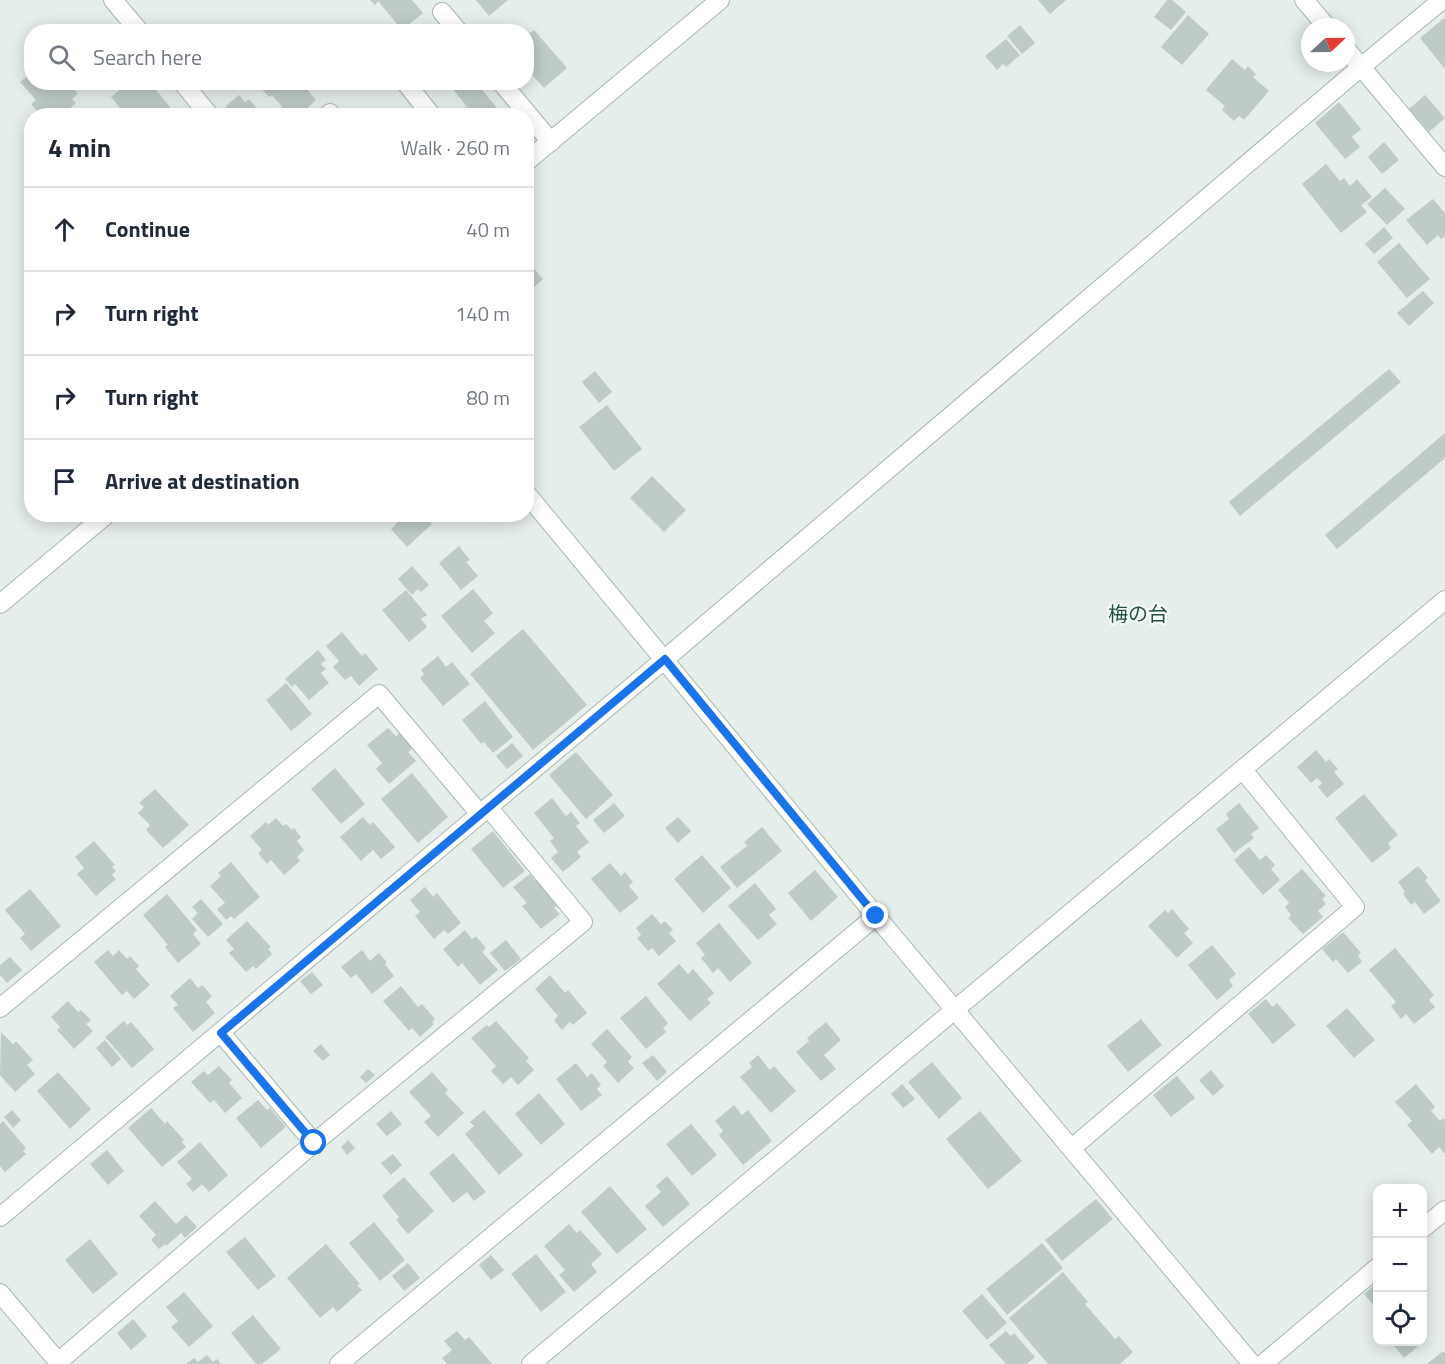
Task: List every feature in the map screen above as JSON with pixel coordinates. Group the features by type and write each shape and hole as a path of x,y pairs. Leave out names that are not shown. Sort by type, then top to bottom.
{"street":[{"path":"113,0 133,24"},
{"path":"534,155 720,0"},
{"path":"1304,0 1319,18"},
{"path":"0,1217 665,659 1442,0"},
{"path":"442,12 452,24"},
{"path":"1355,60 1443,162"},
{"path":"189,90 203,108"},
{"path":"411,90 426,108"},
{"path":"508,90 522,108"},
{"path":"534,122 550,142"},
{"path":"534,503 876,916 1252,1364"},
{"path":"0,604 97,522"},
{"path":"531,1364 1445,600"},
{"path":"0,1008 378,694 583,922 314,1143 59,1363 0,1293"},
{"path":"1072,1148 1355,907 1243,770"},
{"path":"339,1364 876,916"},
{"path":"221,1033 314,1143"},
{"path":"1427,1225 1445,1210"},
{"path":"1263,1364 1373,1270"}],"building":[{"path":"370,0 412,0 423,13 409,24 397,24 378,1 375,5"},
{"path":"476,0 508,0 489,16"},
{"path":"1038,0 1066,0 1050,14"},
{"path":"1167,0 1172,0 1186,12 1171,30 1154,17"},
{"path":"1188,15 1209,34 1182,65 1161,47"},
{"path":"1445,19 1445,69 1420,38"},
{"path":"1020,25 1035,43 1022,54 1007,36"},
{"path":"534,30 567,68 544,88 534,77"},
{"path":"1006,39 1020,55 1006,67 1003,64 997,70 985,56"},
{"path":"1232,59 1245,70 1248,66 1256,74 1253,77 1269,91 1244,120 1239,116 1234,121 1222,110 1225,106 1206,90"},
{"path":"27,90 75,90 78,94 72,99 76,103 70,108 34,108 31,104 36,100"},
{"path":"119,90 156,90 171,108 120,108 111,97"},
{"path":"263,90 308,90 316,100 307,108 283,108 272,95 269,97"},
{"path":"454,90 482,90 497,108 468,108"},
{"path":"239,95 245,102 249,99 256,108 228,108 226,106"},
{"path":"1425,95 1445,118 1429,132 1409,109"},
{"path":"1339,102 1361,129 1352,137 1360,147 1345,159 1315,123"},
{"path":"1384,142 1399,160 1382,174 1368,157"},
{"path":"1326,164 1340,181 1344,178 1350,186 1357,179 1372,197 1361,205 1367,212 1341,233 1302,184"},
{"path":"1385,188 1405,209 1387,225 1367,204"},
{"path":"1433,199 1445,213 1445,236 1441,239 1438,235 1427,245 1406,220"},
{"path":"1384,227 1393,238 1374,254 1365,244"},
{"path":"1399,243 1430,279 1407,298 1377,262"},
{"path":"534,268 543,279 534,287"},
{"path":"1423,291 1434,303 1409,326 1397,313"},
{"path":"1389,369 1401,382 1240,516 1229,502"},
{"path":"595,371 612,392 599,403 582,382"},
{"path":"607,405 642,449 614,471 579,427"},
{"path":"1445,433 1445,458 1337,549 1325,535"},
{"path":"652,476 686,510 664,532 630,498"},
{"path":"398,522 430,522 432,524 407,547 391,529"},
{"path":"459,546 470,560 466,562 478,576 461,590 439,563"},
{"path":"412,566 429,585 421,592 418,589 412,595 398,579"},
{"path":"473,589 493,613 484,621 495,633 472,653 441,616"},
{"path":"406,590 427,615 421,619 427,627 409,642 382,610"},
{"path":"523,629 587,705 533,750 470,674"},
{"path":"342,632 362,656 365,653 378,669 359,686 351,676 345,680 333,667 339,661 326,646"},
{"path":"318,650 326,660 321,664 326,669 321,673 329,683 309,700 295,684 292,687 285,679"},
{"path":"438,656 446,667 452,662 470,684 443,706 420,678 424,674 421,670"},
{"path":"286,683 312,714 291,731 266,700"},
{"path":"485,701 513,737 493,753 484,742 481,744 462,720"},
{"path":"388,728 396,736 400,733 413,748 408,752 416,761 389,784 376,769 382,763 367,745"},
{"path":"512,743 523,756 507,769 496,756"},
{"path":"1316,750 1326,762 1329,759 1338,769 1334,772 1344,784 1327,798 1318,787 1322,783 1317,778 1311,783 1297,767"},
{"path":"576,752 613,795 586,819 549,775"},
{"path":"335,768 365,804 341,824 311,789"},
{"path":"412,773 448,817 418,843 381,799"},
{"path":"155,789 189,825 163,848 146,830 150,825 138,813 144,807 139,803"},
{"path":"1364,794 1398,835 1388,843 1391,848 1372,863 1335,818"},
{"path":"552,798 566,816 571,812 580,823 576,826 589,842 577,852 581,857 563,872 551,858 558,852 550,841 554,838 534,813"},
{"path":"614,803 625,816 604,833 593,820"},
{"path":"1239,803 1259,828 1251,834 1254,838 1234,853 1216,829 1229,819 1226,814"},
{"path":"363,817 370,825 373,822 395,847 381,859 373,850 361,861 340,837"},
{"path":"678,817 691,831 678,843 665,828"},
{"path":"276,818 283,826 286,824 292,830 294,828 301,837 297,841 304,850 297,857 300,861 284,875 271,860 267,864 258,853 262,850 250,836 266,822 268,825"},
{"path":"762,827 782,851 737,888 720,867 747,846 744,842"},
{"path":"493,831 525,871 503,888 471,849"},
{"path":"94,841 115,865 112,867 116,871 112,875 116,879 96,896 77,874 84,868 75,857"},
{"path":"1249,847 1260,860 1266,855 1275,865 1271,869 1280,880 1263,895 1234,860"},
{"path":"702,855 731,888 703,913 674,879"},
{"path":"231,862 260,897 234,919 231,916 226,920 217,909 225,903 210,886 221,876 218,873"},
{"path":"610,863 621,876 625,872 633,882 629,886 639,898 620,913 591,879"},
{"path":"1418,866 1428,878 1425,880 1441,901 1424,914 1415,902 1411,905 1398,882"},
{"path":"1302,869 1326,896 1322,899 1326,904 1318,911 1323,917 1303,934 1288,918 1291,915 1285,907 1289,903 1278,890"},
{"path":"815,870 838,897 811,921 788,893"},
{"path":"530,874 535,881 539,878 560,903 554,908 560,914 541,929 522,906 527,903 513,887"},
{"path":"755,883 776,909 769,915 777,924 758,940 728,906"},
{"path":"425,887 433,897 437,893 461,923 448,934 444,930 434,939 415,916 420,912 410,900"},
{"path":"30,889 61,926 31,951 20,938 25,934 5,910"},
{"path":"167,894 197,930 193,934 201,944 178,963 165,947 168,945 143,915"},
{"path":"201,899 223,924 208,937 192,919 198,913 192,907"},
{"path":"1172,909 1189,929 1184,933 1193,943 1177,958 1148,926 1165,910 1168,913"},
{"path":"652,914 661,924 665,921 673,930 669,933 676,941 659,956 652,948 648,951 637,938 641,935 636,928"},
{"path":"247,921 271,947 268,949 272,954 256,969 253,966 246,972 229,953 234,949 226,940"},
{"path":"719,923 752,963 730,982 718,968 713,973 701,958 705,955 696,943"},
{"path":"465,930 472,939 476,936 486,948 482,952 498,970 480,985 462,963 458,967 443,949"},
{"path":"1343,932 1361,953 1358,956 1362,962 1348,973 1336,959 1333,962 1322,949"},
{"path":"506,940 521,959 505,971 490,953"},
{"path":"1212,945 1236,974 1229,980 1233,986 1217,1000 1188,965"},
{"path":"1395,948 1434,995 1429,1000 1435,1007 1414,1024 1406,1014 1401,1019 1391,1006 1396,1002 1369,970"},
{"path":"108,950 113,956 119,950 127,959 130,956 139,966 136,969 150,985 134,999 127,991 122,995 94,962"},
{"path":"362,950 370,961 379,953 394,976 372,994 356,974 351,978 341,967"},
{"path":"10,957 22,970 7,983 0,975 0,965"},
{"path":"679,964 688,974 693,969 714,993 707,999 711,1003 690,1021 657,984"},
{"path":"312,972 323,985 311,994 300,981"},
{"path":"550,975 565,993 568,990 587,1013 573,1025 570,1022 562,1030 554,1020 558,1016 535,989"},
{"path":"190,978 198,988 202,985 212,996 206,1002 215,1013 193,1032 173,1008 178,1005 170,996"},
{"path":"401,986 418,1007 422,1004 435,1019 432,1022 434,1024 420,1037 412,1028 409,1031 383,1001"},
{"path":"646,996 668,1023 663,1028 666,1032 646,1049 620,1018"},
{"path":"1266,999 1272,1007 1277,1003 1296,1025 1273,1044 1248,1014"},
{"path":"68,1001 78,1012 81,1010 91,1020 86,1024 93,1031 74,1049 57,1030 60,1027 51,1017"},
{"path":"1347,1008 1375,1040 1354,1058 1326,1026"},
{"path":"1141,1019 1162,1045 1128,1072 1107,1046"},
{"path":"124,1021 127,1025 131,1022 154,1049 132,1068 105,1037"},
{"path":"496,1021 529,1058 526,1061 534,1070 518,1085 511,1077 503,1084 491,1071 496,1066 471,1038"},
{"path":"826,1022 841,1040 824,1055 836,1069 821,1081 796,1052 809,1041 807,1038"},
{"path":"607,1029 632,1057 628,1062 634,1068 618,1083 603,1066 607,1062 591,1044"},
{"path":"1,1032 13,1044 16,1041 33,1060 27,1065 35,1074 15,1092 0,1075"},
{"path":"105,1040 121,1059 112,1067 96,1048"},
{"path":"321,1044 330,1055 323,1061 313,1051"},
{"path":"653,1055 667,1072 657,1081 642,1063"},
{"path":"758,1055 770,1070 774,1066 796,1091 771,1113 740,1077 752,1067 749,1063"},
{"path":"932,1062 962,1098 939,1119 908,1082"},
{"path":"576,1063 587,1077 592,1073 601,1085 597,1089 602,1095 581,1111 556,1079"},
{"path":"219,1066 232,1080 229,1083 242,1098 225,1113 214,1100 210,1103 191,1082 204,1071 208,1075"},
{"path":"368,1069 375,1075 366,1083 360,1077"},
{"path":"1211,1070 1224,1086 1213,1096 1199,1080"},
{"path":"58,1072 91,1109 70,1129 37,1091"},
{"path":"432,1072 448,1090 445,1093 464,1113 438,1137 424,1122 431,1116 409,1092"},
{"path":"1177,1076 1195,1098 1171,1117 1153,1095"},
{"path":"902,1084 915,1099 903,1108 891,1094"},
{"path":"1416,1084 1435,1107 1431,1111 1440,1121 1443,1118 1445,1120 1445,1154 1439,1147 1432,1154 1407,1125 1412,1121 1395,1102"},
{"path":"539,1093 565,1124 541,1145 515,1114"},
{"path":"258,1100 267,1110 270,1108 286,1127 261,1148 236,1118"},
{"path":"734,1105 742,1115 748,1110 772,1141 743,1165 719,1135 723,1131 715,1121"},
{"path":"151,1108 165,1124 167,1121 184,1140 182,1142 186,1147 162,1167 128,1128"},
{"path":"12,1110 21,1120 13,1128 4,1117"},
{"path":"484,1110 523,1155 499,1175 465,1134 474,1126 470,1122"},
{"path":"391,1111 402,1124 387,1136 376,1124"},
{"path":"980,1111 1022,1161 988,1189 946,1139"},
{"path":"3,1121 26,1148 23,1151 26,1154 5,1172 0,1166 0,1124"},
{"path":"691,1124 717,1155 692,1176 666,1144"},
{"path":"348,1140 355,1148 347,1155 341,1147"},
{"path":"200,1142 228,1175 209,1192 202,1184 193,1192 186,1184 192,1179 177,1162"},
{"path":"107,1150 124,1171 108,1185 90,1164"},
{"path":"453,1153 486,1192 474,1201 467,1192 453,1203 429,1173"},
{"path":"393,1154 402,1165 391,1175 381,1163"},
{"path":"667,1176 690,1204 663,1227 645,1206 661,1192 656,1186"},
{"path":"404,1177 434,1211 408,1234 396,1220 399,1217 382,1196"},
{"path":"610,1186 647,1229 617,1254 581,1212"},
{"path":"1096,1199 1113,1219 1062,1261 1045,1240"},
{"path":"155,1201 176,1224 186,1215 197,1227 185,1238 181,1233 159,1249 151,1240 156,1235 139,1216"},
{"path":"374,1222 405,1260 380,1281 349,1243"},
{"path":"569,1224 577,1233 580,1230 602,1254 591,1264 597,1272 574,1292 559,1275 565,1270 544,1246"},
{"path":"245,1237 276,1276 258,1290 226,1252"},
{"path":"90,1239 118,1274 93,1294 65,1260"},
{"path":"1042,1243 1063,1268 1007,1315 986,1289"},
{"path":"326,1244 360,1284 357,1285 362,1290 337,1312 333,1307 320,1318 287,1278"},
{"path":"536,1254 566,1292 541,1312 511,1274"},
{"path":"491,1255 504,1270 491,1280 479,1265"},
{"path":"408,1263 420,1278 404,1291 392,1276"},
{"path":"1063,1272 1088,1302 1085,1304 1115,1339 1119,1336 1133,1352 1120,1364 1048,1364 1009,1318"},
{"path":"1373,1286 1373,1304 1364,1294"},
{"path":"184,1292 213,1326 189,1347 171,1327 178,1321 166,1307"},
{"path":"982,1294 1007,1323 987,1340 962,1311"},
{"path":"253,1315 281,1349 262,1364 256,1364 231,1333"},
{"path":"133,1319 147,1336 131,1350 117,1333"},
{"path":"457,1331 465,1340 469,1337 492,1364 447,1364 442,1358 452,1350 444,1341"},
{"path":"1006,1331 1011,1336 1014,1333 1035,1357 1027,1364 1006,1364 989,1345"},
{"path":"1394,1346 1419,1346 1404,1358"},
{"path":"1443,1351 1445,1364 1427,1364"},
{"path":"207,1355 213,1362 217,1359 221,1364 186,1364 194,1358 198,1362"}],"district":[{"name":"梅の台","path":"1138,613"}],"route":[{"path":"314,1143 221,1033 665,659 876,916"}]}
